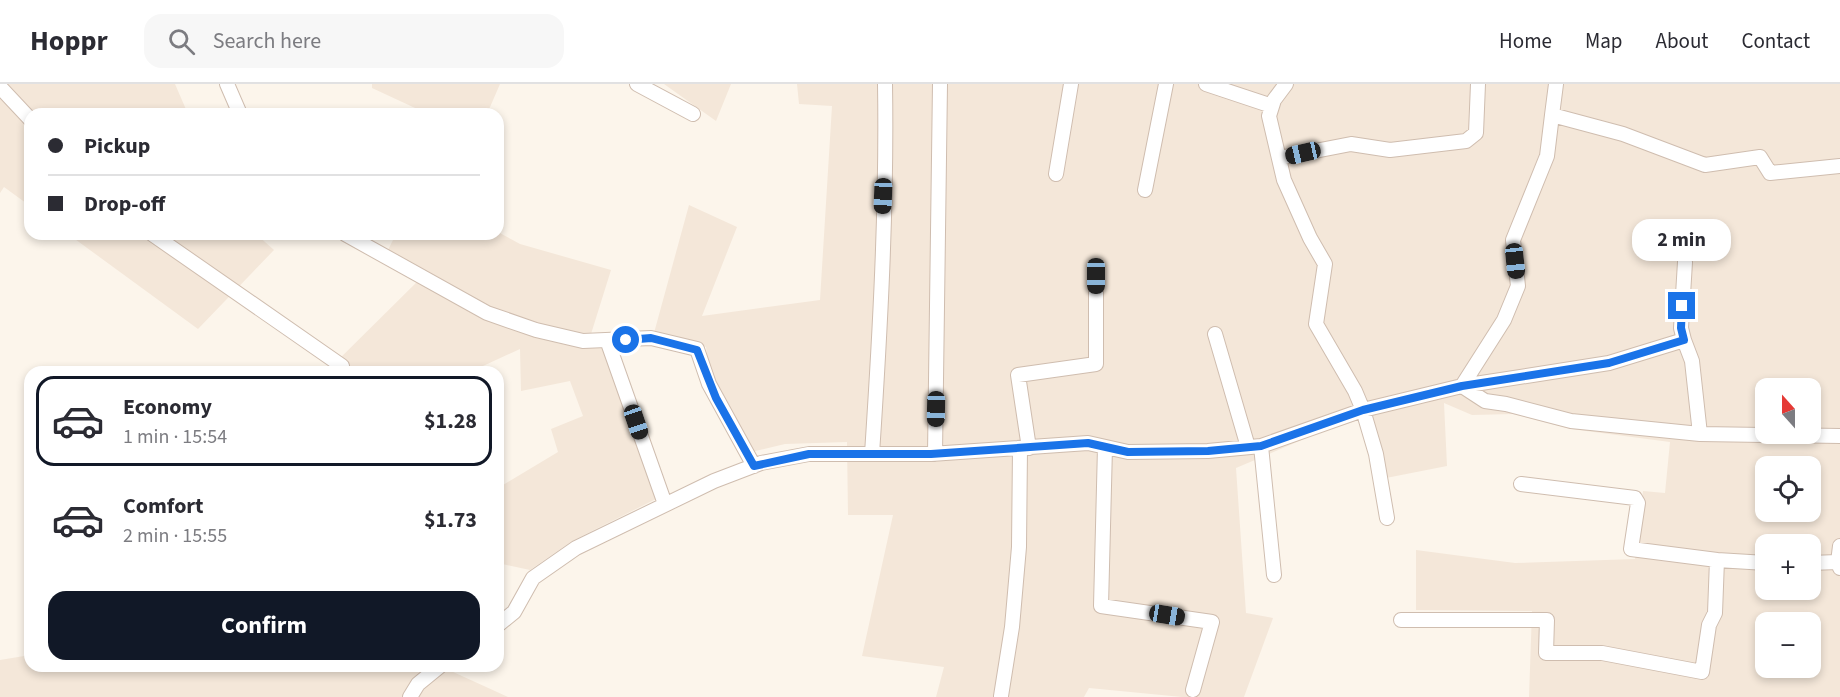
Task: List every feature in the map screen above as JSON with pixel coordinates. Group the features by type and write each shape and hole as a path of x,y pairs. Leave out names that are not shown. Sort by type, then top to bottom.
{"street":[{"path":"227,84 237,108"},
{"path":"637,84 693,114"},
{"path":"872,454 885,152 885,84"},
{"path":"935,454 940,84"},
{"path":"1056,174 1071,84"},
{"path":"1206,84 1272,106"},
{"path":"1286,84 1272,106 1269,116 1284,180 1310,238 1325,264 1316,324 1355,391 1363,410 1376,454 1387,518"},
{"path":"1279,158 1351,144 1390,150 1466,141 1476,133 1478,84"},
{"path":"1462,386 1504,320 1518,286 1513,240 1547,156 1556,84"},
{"path":"1145,190 1164,85"},
{"path":"0,87 24,113"},
{"path":"1552,115 1623,134 1705,165 1760,157 1770,173 1840,166"},
{"path":"161,240 342,366"},
{"path":"356,240 487,313 536,330 583,341 651,338 697,350 709,384 754,466"},
{"path":"1685,262 1681,328 1692,361 1700,434"},
{"path":"1001,696 1012,627 1025,448 1018,375 1096,364 1096,276"},
{"path":"1215,334 1254,446 1274,575"},
{"path":"607,340 665,504"},
{"path":"504,620 514,612 533,578 576,548 714,481 754,466 809,454 935,454 1088,443 1128,452 1208,451 1254,446 1363,410 1462,386 1609,363 1684,340"},
{"path":"1462,386 1485,401 1506,404 1571,422 1700,434 1840,436"},
{"path":"1105,447 1101,606 1212,622 1193,690"},
{"path":"1521,484 1635,498 1638,503 1631,549 1755,562"},
{"path":"1821,563 1839,565 1840,546"},
{"path":"1401,620 1548,620 1546,653 1602,653 1701,672 1709,625 1715,613 1717,560"},
{"path":"410,697 418,684 433,672"}],"shaded area":[{"path":"0,84 175,84 185,108 24,108 24,202 4,187 0,193"},
{"path":"372,84 500,84 490,108 415,108 372,88"},
{"path":"664,84 731,84 716,121"},
{"path":"797,84 1840,84 1840,697 1529,697 1532,611 1416,610 1416,550 1515,563 1635,559 1643,491 1665,493 1670,442 1571,429 1513,414 1472,415 1444,403 1447,466 1386,478 1371,416 1318,433 1236,468 1246,613 1273,618 1244,697 1182,697 1089,688 1084,697 936,697 944,667 862,656 893,515 848,515 847,442 785,444 751,452 709,373 706,347 654,333 689,205 737,227 702,316 820,300 832,106 799,104"},
{"path":"504,235 520,244 611,270 591,334 613,339 668,493 572,541 530,570 504,564 504,484 558,452 551,429 583,416 570,381 521,391 520,349 483,366 332,366 427,272 382,262 393,240 504,240"},
{"path":"76,240 263,240 274,250 198,329"},
{"path":"24,656 24,672 453,672 508,697 0,697 0,660"}],"route":[{"path":"626,340 651,338 697,350 722,411 754,466 809,454 931,454 1088,443 1128,452 1208,451 1261,446 1363,410 1462,386 1519,379 1609,363 1684,340 1681,328 1682,306"}]}
